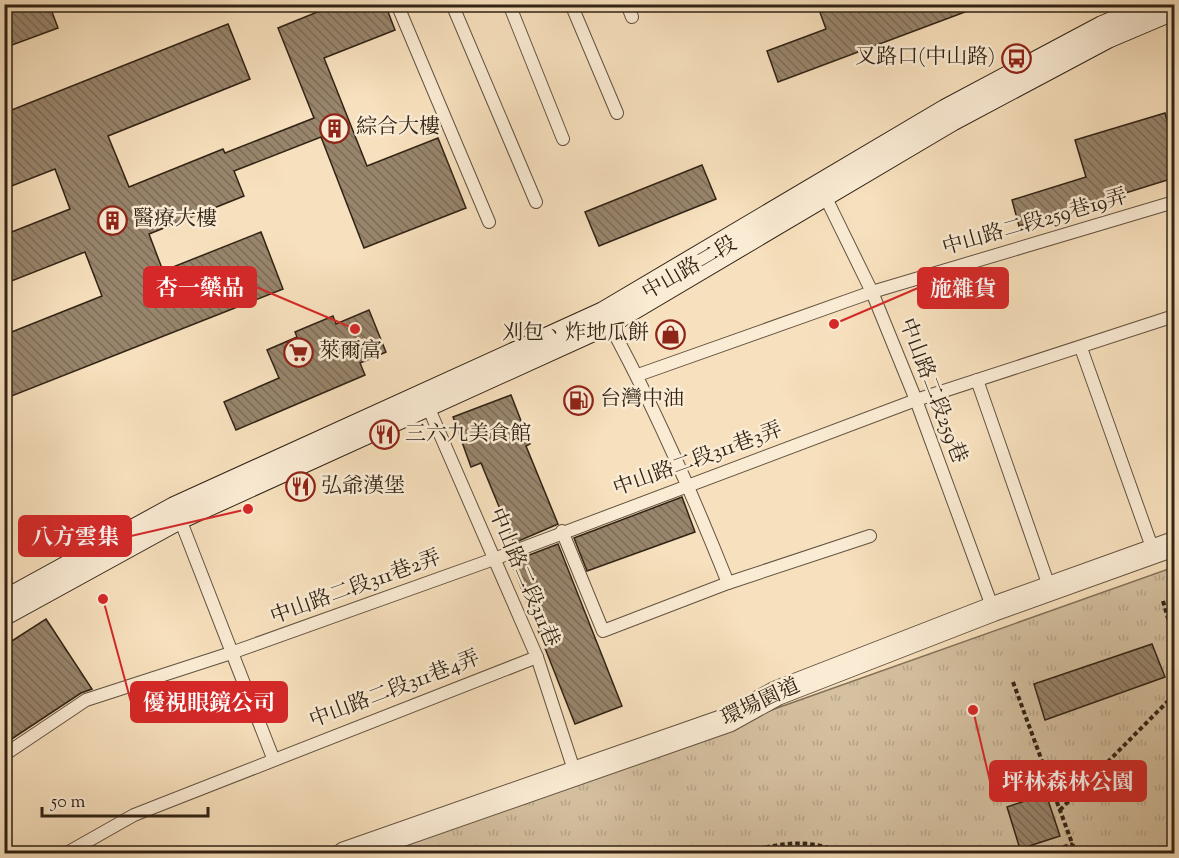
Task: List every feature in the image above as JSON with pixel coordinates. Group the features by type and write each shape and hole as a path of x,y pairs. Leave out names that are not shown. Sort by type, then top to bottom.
{"street":[{"name":"中山路二段","path":"4,608 177,513 606,318 949,115 1105,32 1162,6"},
{"name":"環場園道","path":"345,854 728,720 777,693 993,609 1164,547"}],"lane":[{"path":"397,4 489,222"},
{"path":"453,4 537,202"},
{"path":"509,4 563,139"},
{"path":"571,4 617,113"},
{"path":"627,4 632,17"},
{"name":"中山路二段259巷","path":"822,191 872,292 916,400 993,609"},
{"name":"中山路二段259巷19弄","path":"638,375 872,292 1174,202"},
{"name":"中山路二段311巷3弄","path":"494,559 562,531 916,400 1174,316"},
{"path":"606,318 638,375 688,484 728,583"},
{"path":"1081,348 1164,547"},
{"path":"977,380 1050,588"},
{"name":"中山路二段311巷","path":"426,401 537,657 575,773"},
{"path":"177,513 273,758"},
{"path":"562,531 603,631 728,583 870,536"},
{"name":"中山路二段311巷2弄","path":"4,755 86,700 231,653 494,559"},
{"name":"中山路二段311巷4弄","path":"65,854 134,815 273,758 537,657"}],"path":[{"path":"1163,602 1174,639"},
{"path":"1013,682 1076,854"},
{"path":"1060,810 1174,695"},
{"path":"744,854 780,843 812,843 844,854"},
{"path":"1042,854 1073,844"}],"green space":[{"path":"1174,567 1174,853 369,853"}],"building":[{"path":"4,4 49,4 58,28 4,48"},
{"name":"醫療大樓","path":"337,4 385,4 395,30 324,58 367,166 438,138 466,208 364,248 321,137 234,171 244,196 149,234 163,271 261,232 283,289 4,399 4,335 102,296 85,252 4,284 4,235 70,209 55,169 4,189 4,113 228,24 250,79 108,136 129,187 223,149 225,153 314,118 278,28"},
{"path":"817,4 981,4 981,6 778,82 767,51 826,29"},
{"path":"1165,113 1174,145 1174,178 1019,226 1012,200 1086,177 1075,140"},
{"path":"702,165 716,199 599,246 585,212"},
{"path":"369,310 386,352 360,363 365,375 236,430 224,402 279,378 267,350 297,337 295,332 333,316 336,324"},
{"path":"511,395 530,444 526,446 558,524 514,543 481,463 471,467 453,417"},
{"path":"682,497 695,532 587,571 574,538"},
{"path":"558,544 622,706 575,724 511,562"},
{"path":"46,619 92,689 81,693 4,744 4,646"},
{"path":"1152,644 1165,677 1045,720 1034,684"},
{"path":"1046,794 1060,836 1020,849 1007,807"}],"place":[{"name":"叉路口(中山路)","path":"1016,58"},
{"name":"綜合大樓","path":"335,128"},
{"name":"醫療大樓","path":"112,220"},
{"name":"施雜貨","path":"834,324"},
{"name":"杏一藥品","path":"355,329"},
{"name":"刈包、炸地瓜餅","path":"670,334"},
{"name":"萊爾富","path":"298,352"},
{"name":"台灣中油","path":"579,400"},
{"name":"三六九美食館","path":"384,435"},
{"name":"弘爺漢堡","path":"300,487"},
{"name":"八方雲集","path":"248,509"},
{"name":"優視眼鏡公司","path":"103,599"},
{"name":"坪林森林公園","path":"973,710"}]}
